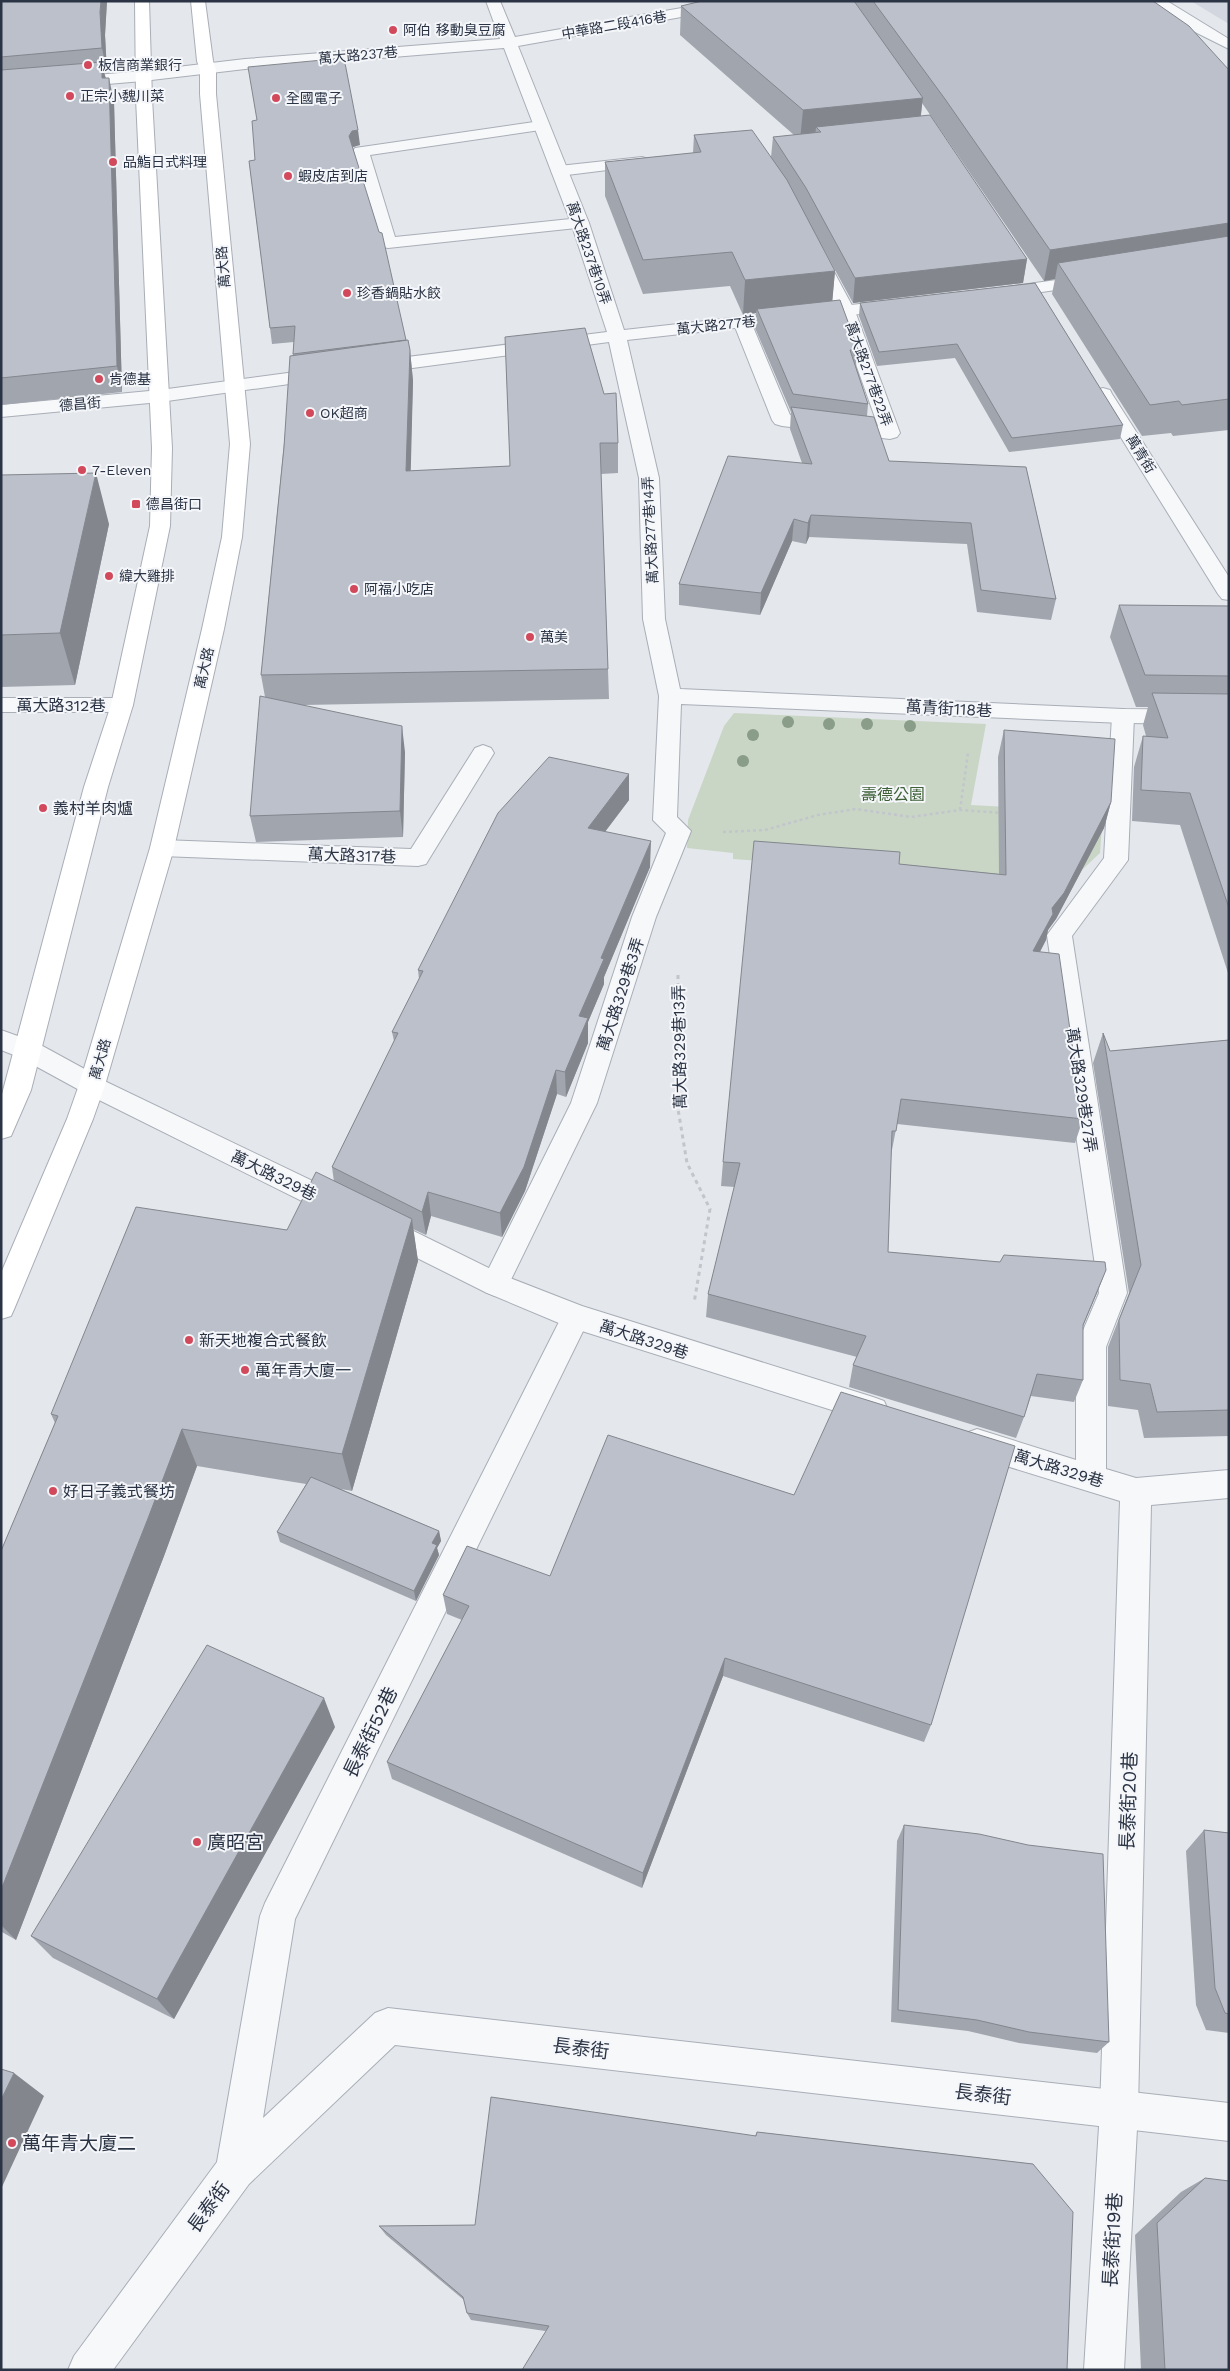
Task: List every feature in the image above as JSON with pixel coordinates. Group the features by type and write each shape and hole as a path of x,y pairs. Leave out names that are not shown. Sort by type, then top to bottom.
{"main road":[{"path":"1,1128 18,1090 96,787 122,705 160,526 162,448 143,76 142,1"},
{"name":"萬大路","path":"1,1307 80,1120 92,1085 162,848 213,629 232,537 240,444 233,386 208,94 208,70 205,61 198,1"}],"street":[{"name":"萬大路237巷10弄","path":"493,1 580,223 616,336"},
{"name":"中華路二段416巷","path":"509,43 749,1"},
{"path":"1157,1 1198,28 1229,45"},
{"name":"萬大路237巷","path":"1,88 208,70 245,64 509,43"},
{"path":"542,126 362,151 388,243 580,223"},
{"path":"559,171 656,161"},
{"path":"808,240 846,310"},
{"path":"1027,273 1048,306"},
{"path":"980,296 1105,278"},
{"name":"萬大路277巷","path":"363,369 616,336 913,303"},
{"name":"萬大路277巷22弄","path":"742,322 782,420 890,433 846,310"},
{"name":"萬大路277巷14弄","path":"616,336 649,478 654,618 670,696"},
{"path":"233,386 343,371"},
{"name":"萬青街","path":"1096,382 1229,594"},
{"name":"德昌街","path":"1,410 160,396 233,386"},
{"path":"670,696 665,820 680,831"},
{"name":"萬青街118巷","path":"670,696 1123,716 1229,717"},
{"name":"萬大路312巷","path":"1,706 122,705"},
{"name":"萬大路329巷27弄","path":"1091,1478 1091,1347 1113,1293 1059,935 1116,860 1123,716"},
{"name":"萬大路317巷","path":"162,848 418,858 483,752"},
{"name":"萬大路329巷3弄","path":"495,1284 584,1103 644,917 680,831"},
{"name":"萬大路329巷","path":"1,1040 28,1050 92,1085 495,1284 576,1316 902,1420"},
{"name":"長泰街52巷","path":"235,2170 278,1916 576,1316"},
{"name":"萬大路329巷","path":"950,1434 1136,1492 1229,1484"},
{"name":"長泰街20巷","path":"1119,2110 1136,1492"},
{"name":"長泰街","path":"88,2370 235,2170 388,2026 1229,2122"},
{"name":"長泰街19巷","path":"1104,2370 1119,2110"}],"path":[{"path":"960,810 973,709"},
{"path":"680,831 735,833 765,830 818,815 856,809 911,817 960,810 1010,813"},
{"name":"萬大路329巷13弄","path":"678,974 677,1103 687,1163 710,1208 685,1352"}],"shaded area":[{"path":"1191,1 1229,1 1229,24"}],"green space":[{"name":"壽德公園","path":"734,713 986,724 971,805 1103,812 1100,853 1067,884 733,859 733,853 687,848 688,820 724,726"}],"building":[{"path":"1,1 101,1 102,48 1,57"},
{"path":"702,1 854,1 923,98 803,110 681,6"},
{"path":"873,1 1153,1 1189,26 1229,70 1229,223 1050,250 945,99"},
{"path":"344,58 358,130 352,131 349,136 379,232 382,233 406,340 293,354 295,326 270,328 249,161 255,160 252,121 257,120 248,67"},
{"path":"102,62 102,78 109,78 117,366 1,378 1,70"},
{"path":"930,115 1027,259 855,278 806,188 773,137 821,132 816,127"},
{"path":"752,130 787,180 835,271 745,280 732,252 643,260 605,162 701,152 694,135"},
{"path":"1229,236 1229,399 1182,405 1179,401 1150,405 1058,263"},
{"path":"1035,283 1123,425 1012,438 957,344 879,352 860,303"},
{"path":"840,300 858,349 850,350 868,404 793,394 757,309"},
{"path":"585,328 604,394 616,393 618,443 600,443 608,669 261,675 284,447 290,356 408,340 410,350 406,471 510,466 505,337"},
{"path":"791,407 874,417 889,461 1026,467 1056,599 981,590 971,523 811,515 808,523 794,519 761,593 679,584 728,456 812,464"},
{"path":"96,473 60,633 1,635 1,475"},
{"path":"1119,605 1229,606 1229,676 1145,675"},
{"path":"1152,693 1229,694 1229,908 1190,793 1141,790 1143,736 1168,738"},
{"path":"260,696 402,726 400,811 250,816"},
{"path":"1004,730 1115,739 1111,802 1064,893 1052,908 1053,914 1033,951 1059,954 1083,1119 901,1099 896,1131 892,1131 888,1252 1000,1262 1004,1255 1105,1262 1106,1270 1083,1325 1083,1380 1037,1374 1024,1417 853,1365 866,1336 708,1294 740,1163 723,1162 754,841 900,852 899,864 1006,875"},
{"path":"549,757 629,774 588,828 651,841 601,958 604,959 579,1016 588,1018 565,1072 556,1070 524,1167 500,1213 428,1192 422,1212 332,1167 398,1033 392,1032 423,971 418,970 498,813"},
{"path":"1103,1033 1110,1051 1229,1040 1229,1410 1157,1412 1150,1384 1120,1380 1119,1320 1141,1265"},
{"path":"316,1172 412,1219 342,1454 182,1429 1,1890 1,1551 58,1416 51,1414 136,1207 287,1230"},
{"path":"841,1392 1015,1446 931,1725 725,1658 643,1873 387,1762 469,1606 443,1595 467,1546 550,1576 608,1435 794,1495"},
{"path":"311,1477 439,1531 432,1543 437,1545 414,1591 277,1532"},
{"name":"廣昭宮","path":"207,1645 324,1698 157,1999 31,1936"},
{"path":"904,1825 979,1834 1028,1845 1103,1854 1109,2042 1029,2032 977,2020 898,2010"},
{"path":"1204,1830 1229,1833 1229,2014 1225,2013 1215,1988"},
{"path":"1,2069 14,2073 1,2100"},
{"path":"491,2097 756,2136 757,2132 1033,2164 1073,2212 1067,2370 522,2370 549,2326 467,2313 463,2297 379,2226 475,2225"},
{"path":"1205,2178 1229,2181 1229,2370 1165,2370 1157,2223"}],"place":[{"name":"阿伯 移動臭豆腐","path":"393,30"},
{"name":"板信商業銀行","path":"88,65"},
{"name":"正宗小魏川菜","path":"70,96"},
{"name":"全國電子","path":"276,98"},
{"name":"品鮨日式料理","path":"113,162"},
{"name":"蝦皮店到店","path":"288,176"},
{"name":"珍香鍋貼水餃","path":"347,293"},
{"name":"肯德基","path":"99,379"},
{"name":"OK超商","path":"310,413"},
{"name":"7-Eleven","path":"82,470"},
{"name":"德昌街口","path":"136,504"},
{"name":"緯大雞排","path":"109,576"},
{"name":"阿福小吃店","path":"354,589"},
{"name":"萬美","path":"530,637"},
{"name":"義村羊肉爐","path":"43,808"},
{"name":"新天地複合式餐飲","path":"189,1340"},
{"name":"萬年青大廈一","path":"245,1370"},
{"name":"好日子義式餐坊","path":"53,1491"},
{"name":"廣昭宮","path":"197,1842"},
{"name":"萬年青大廈二","path":"12,2143"}]}
